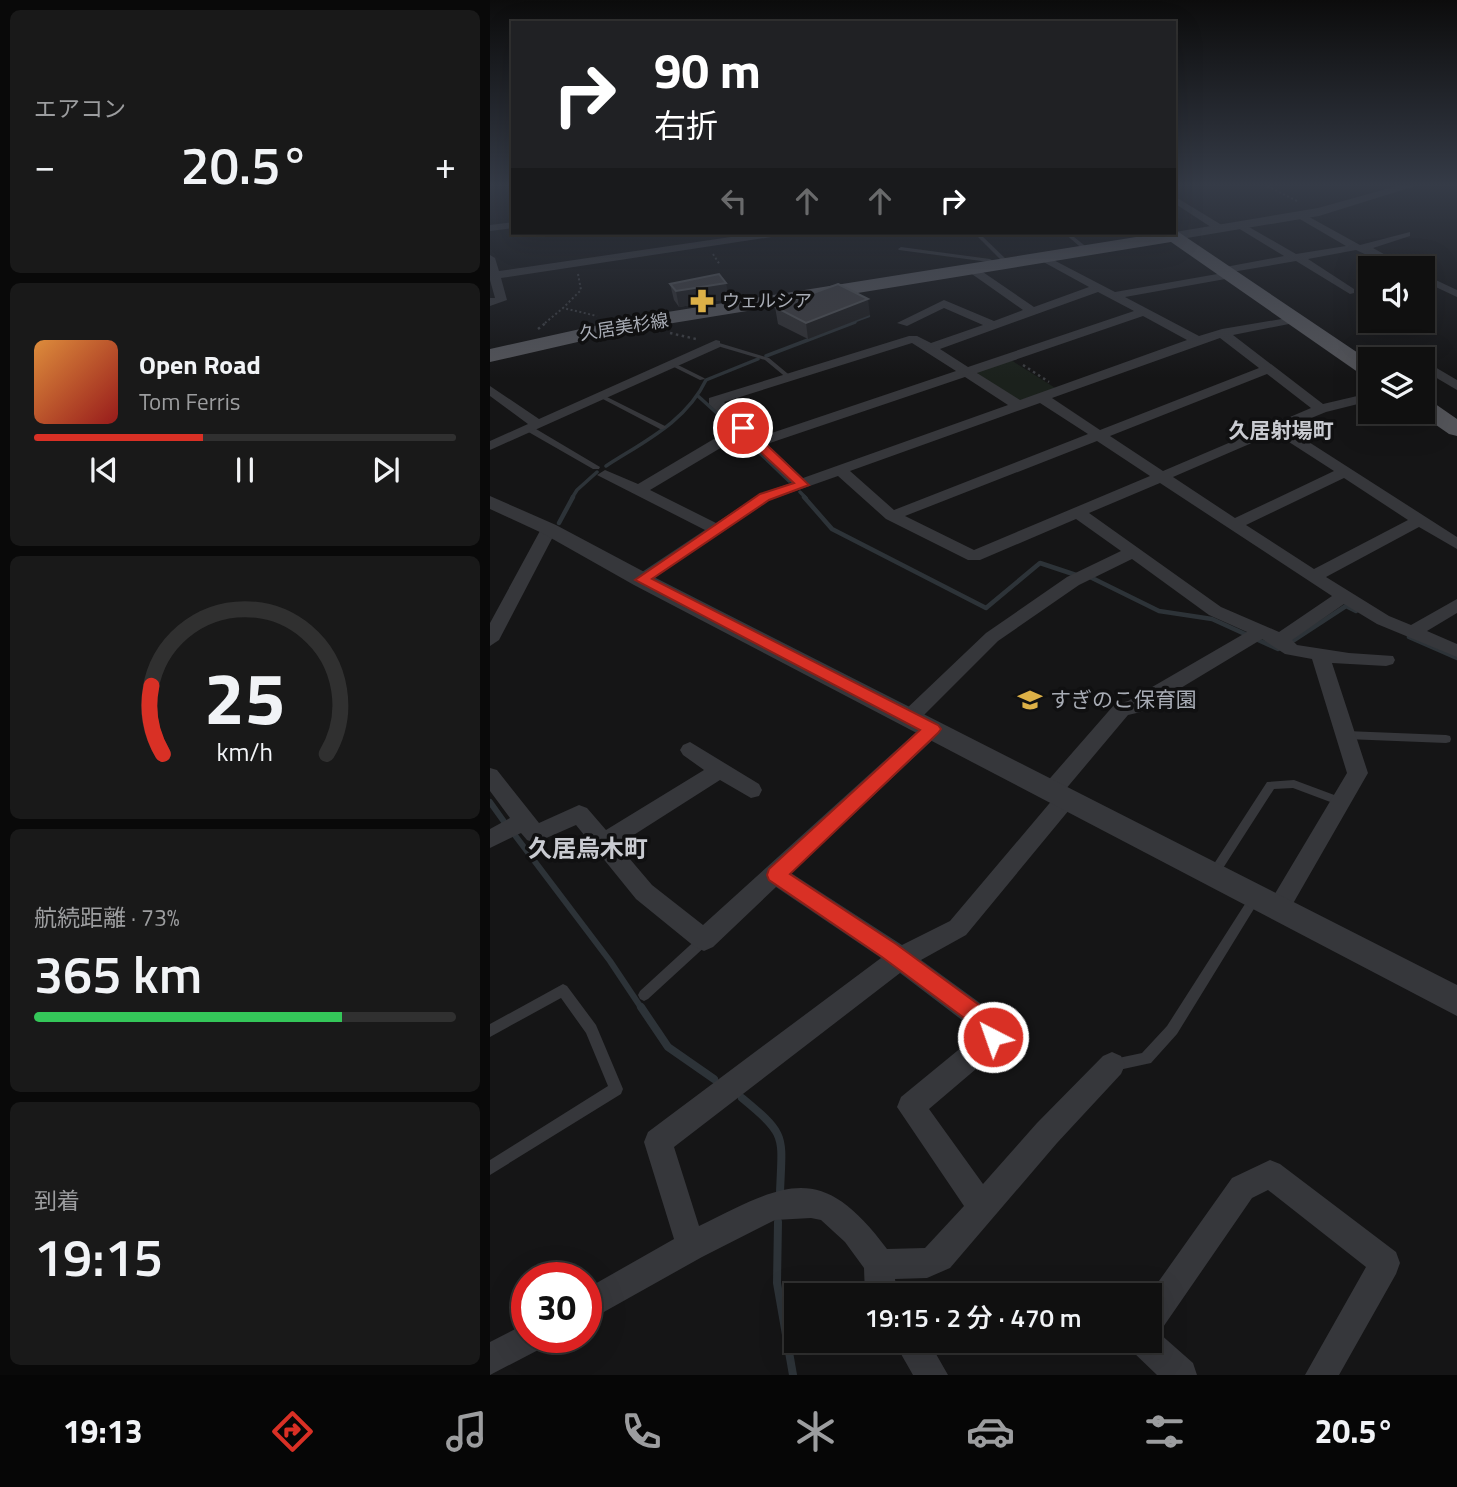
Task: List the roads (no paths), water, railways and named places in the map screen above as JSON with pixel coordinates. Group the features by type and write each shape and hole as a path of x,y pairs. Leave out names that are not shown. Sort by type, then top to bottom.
{"main road":[{"name":"久居美杉線","path":"490,356 630,324 1086,250"},
{"path":"1194,250 1358,362"},
{"path":"1435,414 1457,429"}],"street":[{"path":"495,275 657,250"},
{"path":"1283,250 1350,290"},
{"path":"1112,296 1345,250"},
{"path":"1042,257 1198,341"},
{"path":"490,258 501,300 490,302"},
{"path":"973,270 1032,311"},
{"path":"1317,286 1337,282"},
{"path":"1435,282 1454,290"},
{"path":"930,348 1097,288"},
{"path":"903,323 944,304 994,325"},
{"path":"758,442 1144,313"},
{"path":"642,580 765,497 1198,341 1222,333 1295,319"},
{"path":"1222,333 1321,409"},
{"path":"802,485 714,401 913,339 1019,406"},
{"path":"490,446 716,344"},
{"path":"892,516 1268,369"},
{"path":"1435,372 1457,386"},
{"path":"490,390 533,426"},
{"path":"1042,398 1383,620 1457,652"},
{"path":"841,471 892,516 974,556 1275,427 1321,409 1358,400"},
{"path":"1275,427 1457,544"},
{"path":"639,490 743,428"},
{"path":"601,471 715,529"},
{"path":"1235,524 1345,472"},
{"path":"490,502 549,528 642,580 1214,873 1457,1001"},
{"path":"1077,512 1215,611 1256,635 1280,640 1292,650 1349,659 1387,660"},
{"path":"1314,576 1420,520"},
{"path":"490,640 549,528"},
{"path":"490,776 535,834 579,814 644,892 704,940 776,875 921,723 992,638 1085,575 1133,552"},
{"path":"1280,640 1344,596"},
{"path":"1412,632 1457,605"},
{"path":"691,1246 658,1142 899,959 958,928 987,896 1121,710 1134,707 1256,635"},
{"path":"1268,901 1341,802 1358,773 1320,654"},
{"path":"690,750 751,790"},
{"path":"603,844 720,770"},
{"path":"490,839 524,821"},
{"path":"776,875 899,959 993,1028 993,1037 911,1107 981,1206"},
{"path":"880,1264 927,1263 940,1257 970,1224 981,1206 1112,1065"},
{"path":"1162,1304 1242,1188 1270,1174 1385,1263 1321,1375"},
{"path":"602,1297 691,1246 773,1205 811,1203 828,1207 856,1231 880,1264 879,1283"},
{"path":"490,1360 511,1348"},
{"path":"918,1353 932,1375"},
{"path":"1157,1353 1181,1375"}],"lane":[{"path":"910,250 1002,264"},
{"path":"990,250 1002,264"},
{"path":"716,344 766,359 790,378"},
{"path":"672,364 702,379"},
{"path":"601,396 663,427"},
{"path":"533,426 601,471"},
{"path":"1345,735 1446,739"},
{"path":"1214,873 1271,785 1294,784 1341,802"},
{"path":"1112,1065 1146,1059 1172,1030 1268,901"},
{"path":"644,995 704,940"},
{"path":"490,1031 563,990 591,1029 616,1089 490,1168"}],"waterway":[{"path":"850,323 869,316"},
{"path":"766,356 855,322"},
{"path":"606,466 675,419 687,408 706,380 758,359"},
{"path":"698,396 730,425"},
{"path":"743,437 789,481"},
{"path":"572,498 597,472"},
{"path":"800,492 806,498"},
{"path":"559,523 573,497"},
{"path":"804,497 832,529 986,608 1040,563 1076,575"},
{"path":"1090,577 1159,611 1212,619 1278,649"},
{"path":"1294,640 1346,606 1356,611"},
{"path":"1409,637 1457,658"},
{"path":"490,802 505,823"},
{"path":"514,834 610,961 642,1009"},
{"path":"641,1007 668,1047 714,1079"},
{"path":"742,1098 768,1121 779,1138 780,1193"},
{"path":"778,1222 777,1283 793,1375"}],"place":[{"name":"ウェルシア","path":"702,301"},
{"name":"すぎのこ保育園","path":"1030,700"}],"district":[{"name":"久居射場町","path":"1281,431"},
{"name":"久居烏木町","path":"588,849"}]}
